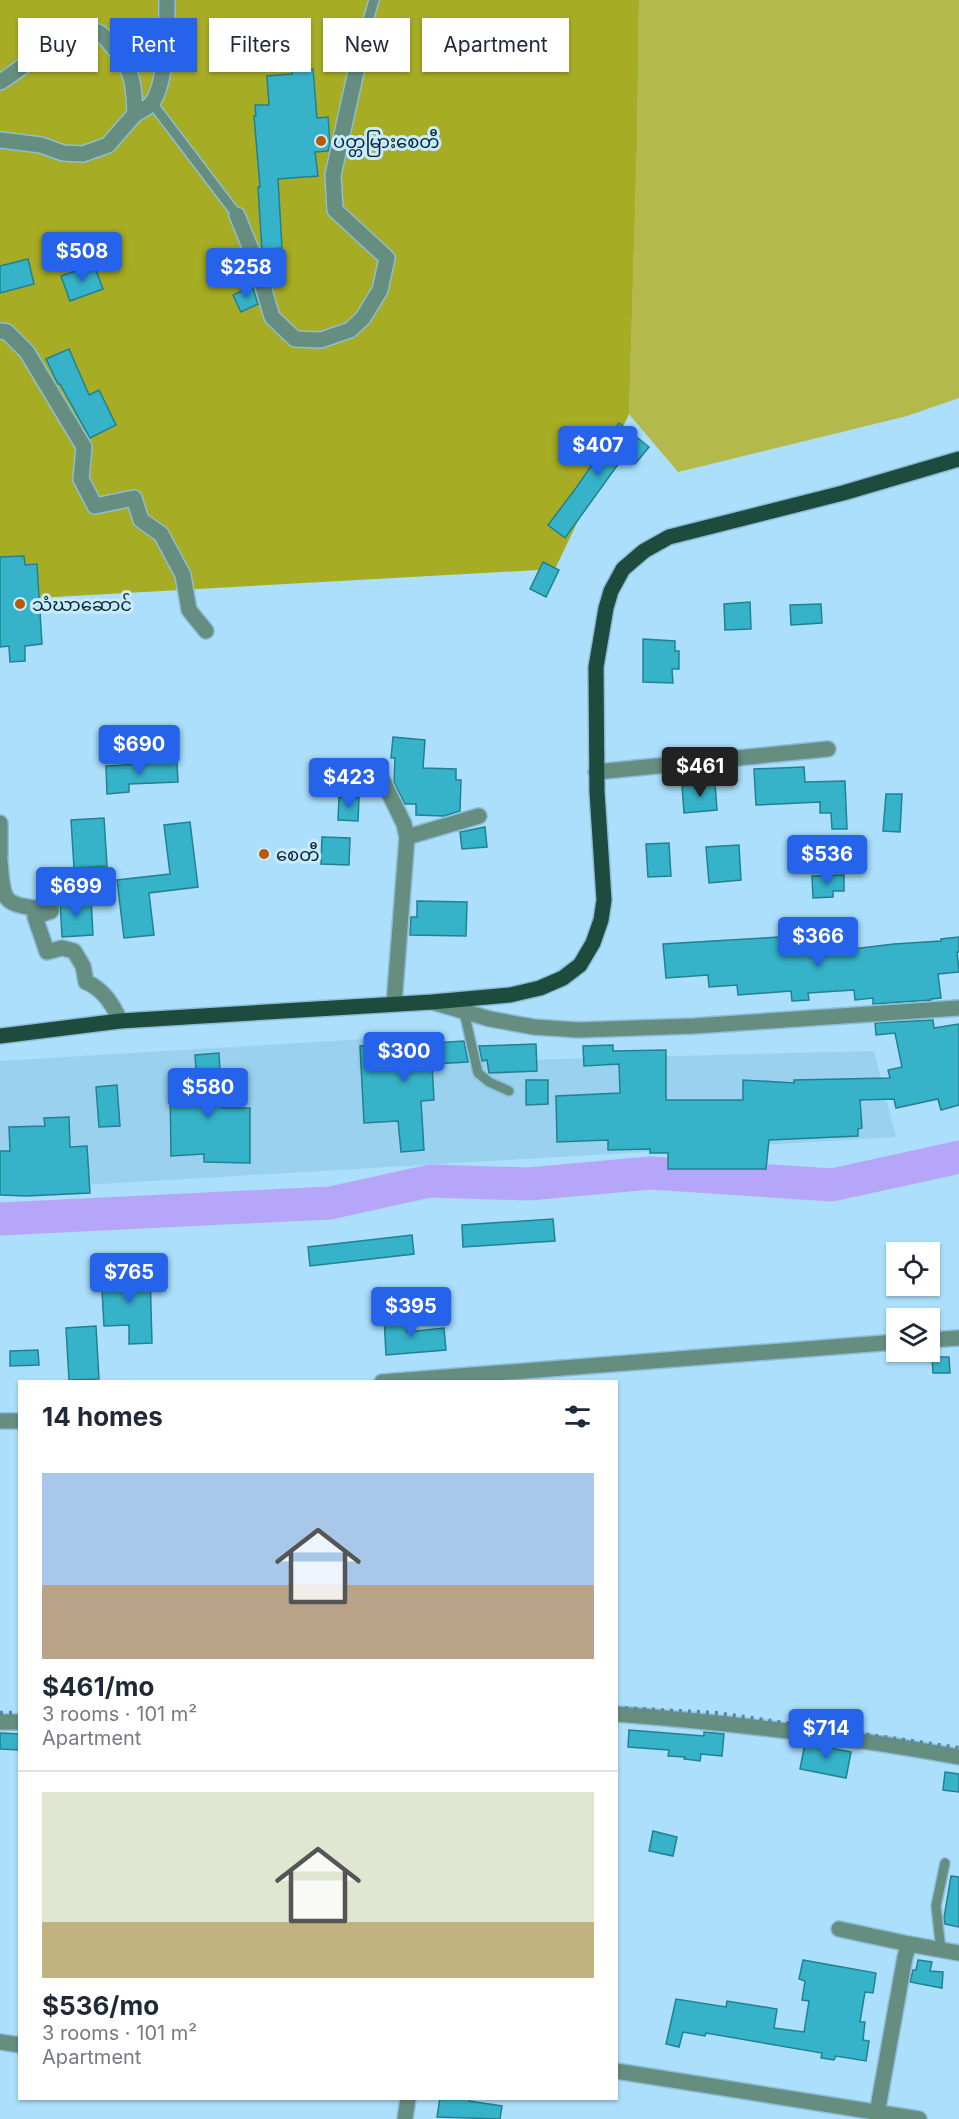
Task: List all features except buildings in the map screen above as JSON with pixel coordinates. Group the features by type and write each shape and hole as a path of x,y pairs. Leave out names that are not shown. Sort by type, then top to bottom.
{"main road":[{"path":"0,1036 120,1021 510,995 563,978 580,965 593,943 601,920 604,900 596,772 596,667 606,609 611,591 623,569 644,551 669,537 843,493 959,459"}],"street":[{"path":"0,140 41,145 63,153 83,154 108,145 135,114 152,103 159,87 164,63 167,0"},
{"path":"0,82 70,33 92,30 101,34 127,64 135,114"},
{"path":"237,214 255,259 272,317 295,339 321,340 350,330 363,318 380,290 387,258 335,210 333,175 356,72"},
{"path":"0,330 7,332 27,352 84,447 81,479 95,506 134,498 141,520 161,534 183,576 189,610 206,631"},
{"path":"596,772 828,749"},
{"path":"382,779 404,824 407,837 394,1004"},
{"path":"407,837 479,816"},
{"path":"0,823 0,856"},
{"path":"0,861 5,898 12,904 51,911 35,917 47,952 62,948 75,951 83,966 86,982 98,987 115,1009 120,1021"},
{"path":"432,1002 489,1019 534,1027 578,1030 694,1026 959,1008"},
{"path":"940,1339 959,1338"},
{"path":"408,1380 886,1343"},
{"path":"0,1421 18,1420"},
{"path":"618,1714 725,1723 894,1745 959,1757"},
{"path":"0,1722 18,1722"},
{"path":"839,1929 959,1953"},
{"path":"877,2116 909,1944"},
{"path":"0,2042 18,2045"},
{"path":"618,2071 877,2116 919,2119"},
{"path":"405,2119 408,2100"}],"lane":[{"path":"369,18 374,0"},
{"path":"152,103 237,214"},
{"path":"464,1012 478,1073 489,1082 509,1091"},
{"path":"941,1950 936,1906 945,1863"}],"shaded area":[{"path":"0,0 639,0 629,414 555,569 0,600"},
{"path":"431,1035 484,1061 874,1051 896,1137 0,1190 0,1061"}],"green space":[{"path":"639,0 959,0 959,398 907,416 678,472 629,414"}],"waterway":[{"path":"0,1219 330,1203 430,1181 529,1184 650,1173 832,1185 959,1157"}],"railway":[{"path":"618,1708 715,1713 959,1748"},
{"path":"0,1713 18,1713"}],"place":[{"name":"ပတ္တမြားစေတီ","path":"321,141"},
{"name":"သံဃာဆောင်","path":"20,604"},
{"name":"စေတီ","path":"264,854"}]}
